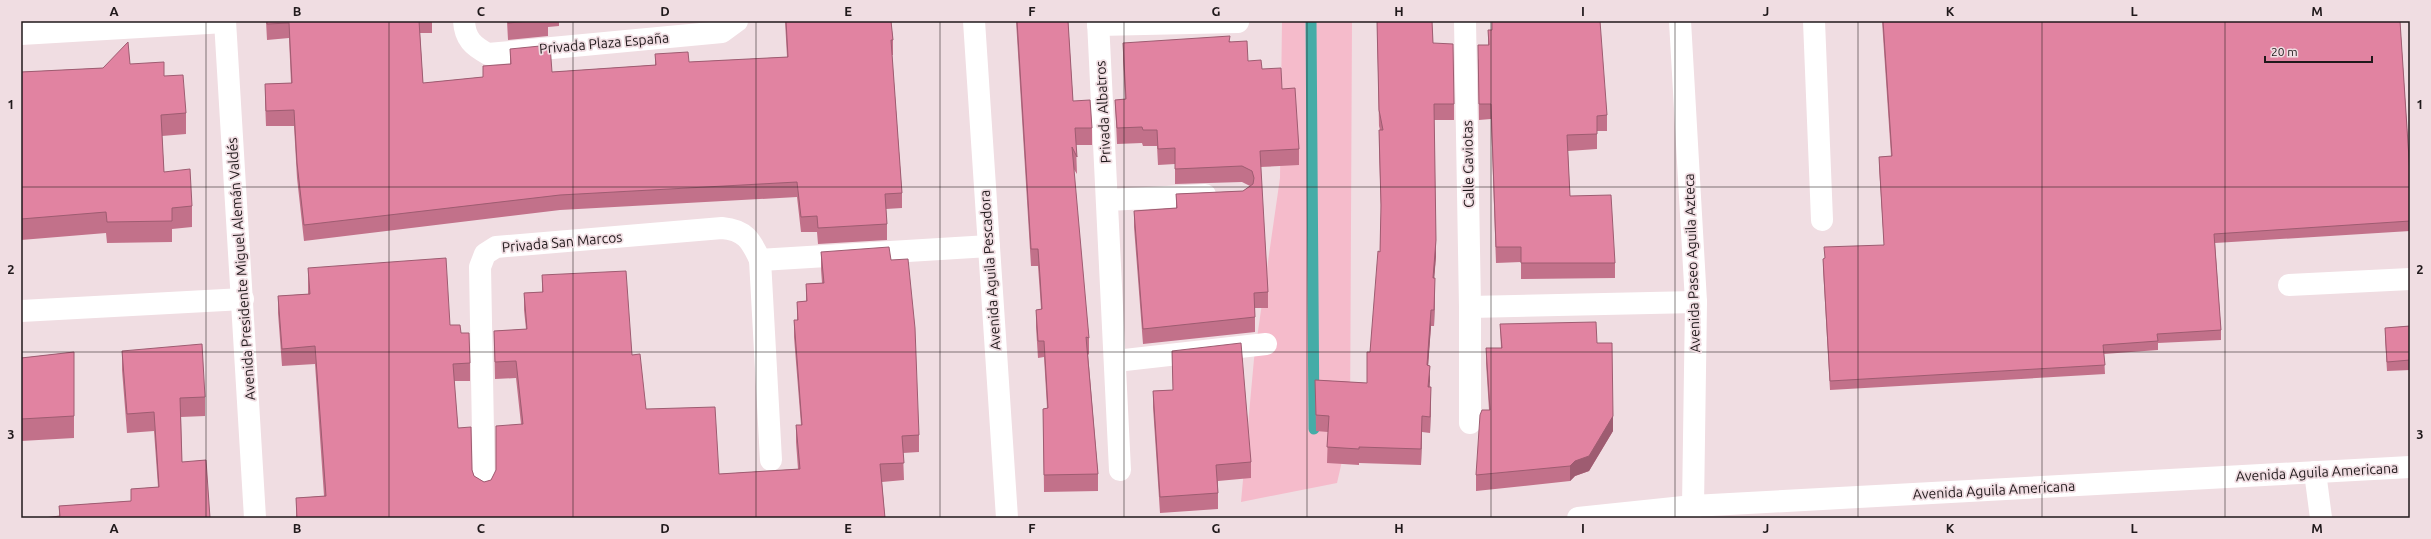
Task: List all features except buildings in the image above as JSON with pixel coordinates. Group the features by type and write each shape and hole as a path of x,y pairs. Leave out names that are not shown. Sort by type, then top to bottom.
{"street":[{"path":"21,34 224,21"},
{"name":"Avenida Presidente Miguel Alemán Valdés","path":"224,21 243,299 255,518"},
{"name":"Privada Plaza España","path":"464,21 464,30 472,45 488,54 722,32 737,21"},
{"name":"Avenida Aguila Pescadora","path":"974,21 1007,518"},
{"name":"Calle Gaviotas","path":"1465,21 1470,307 1470,422"},
{"name":"Avenida Paseo Aguila Azteca","path":"1680,21 1696,302 1691,512"},
{"path":"1814,21 1822,220"},
{"name":"Privada Albatros","path":"1120,470 1116,361 1098,23 1238,22"},
{"path":"1108,200 1227,194"},
{"name":"Privada San Marcos","path":"484,486 480,267 485,254 496,247 722,228 736,229 752,242 760,260 771,460"},
{"path":"760,260 989,246"},
{"path":"2289,285 2410,279"},
{"path":"21,311 243,299"},
{"path":"1470,307 1696,302"},
{"path":"1116,361 1266,344"},
{"name":"Avenida Aguila Americana","path":"1578,518 2410,467"},
{"path":"2315,472 2321,518"}],"shaded area":[{"path":"1282,21 1352,21 1350,426 1337,483 1241,502 1254,359 1280,178"}],"waterway":[{"path":"1311,21 1314,429"}]}
